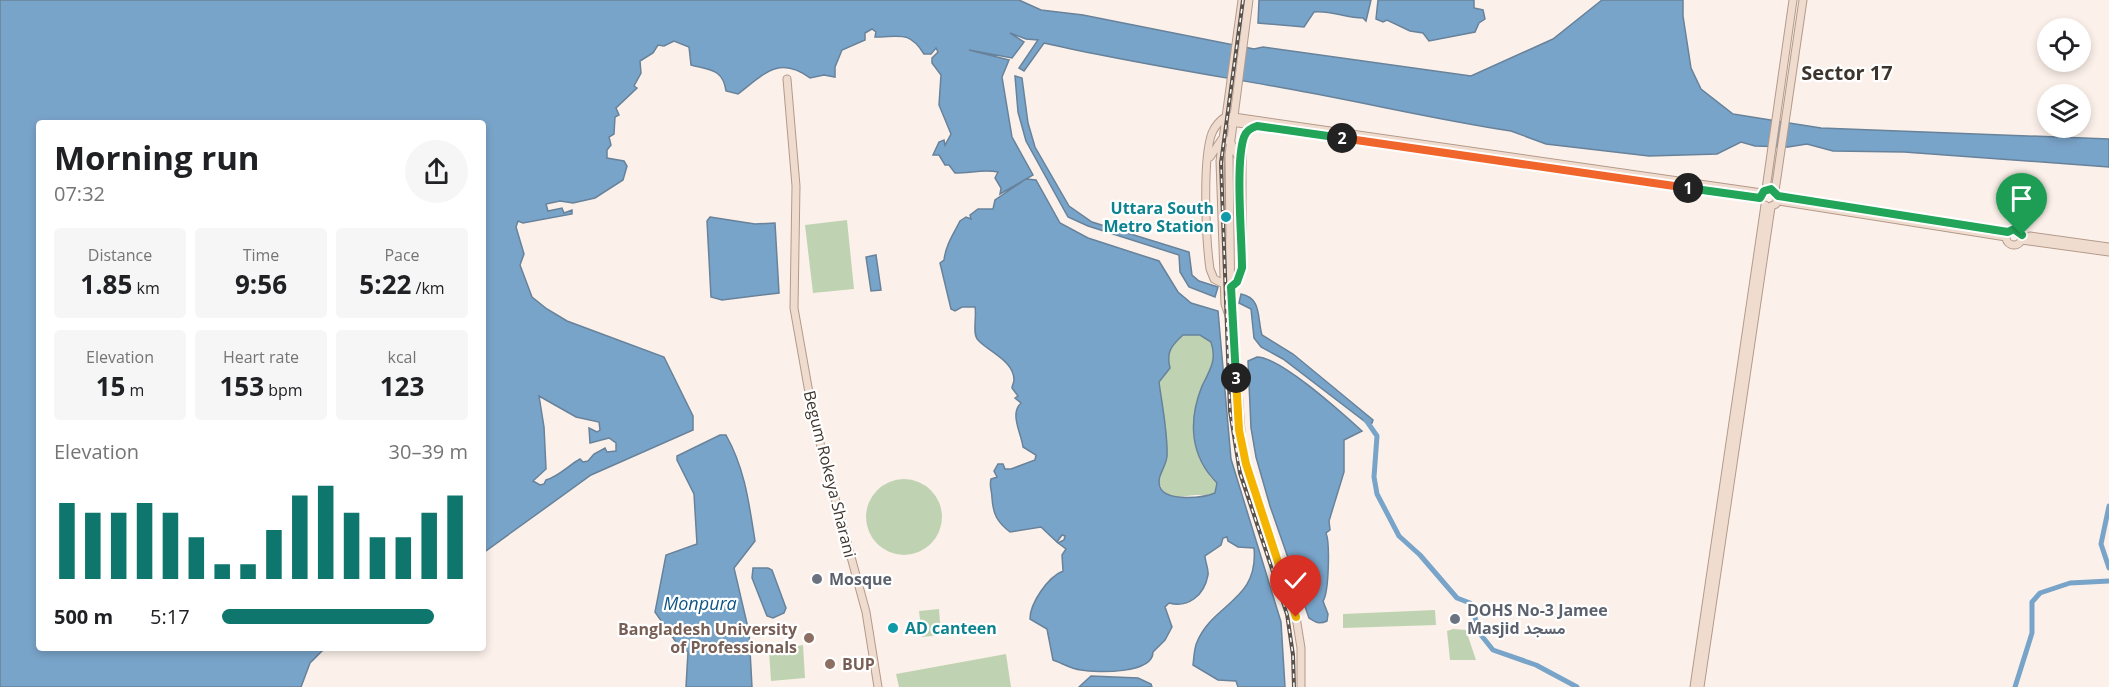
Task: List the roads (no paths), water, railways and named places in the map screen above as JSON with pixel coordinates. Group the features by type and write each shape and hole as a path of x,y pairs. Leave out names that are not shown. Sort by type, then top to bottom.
{"street":[{"path":"1242,0 1228,171 1228,286 1225,304 1231,315 1242,447 1252,487 1296,617 1301,648 1301,687"},
{"path":"1239,36 1249,0"},
{"path":"1694,687 1793,0"},
{"path":"1777,196 1779,162 1803,0"},
{"name":"Begum Rokeya Sharani","path":"788,79 796,186 794,308 814,421 866,612 878,687"},
{"path":"1228,286 1220,197 1224,119 1234,82"},
{"path":"1228,286 1214,279 1209,264 1208,164 1212,133 1224,119 1233,118 1765,199 1777,196"},
{"path":"1233,118 1257,126 1765,199 1777,196 2007,235 2016,230 2022,237 2109,252"},
{"path":"1228,286 1237,282 1242,268 1241,169 1244,137 1250,128 1257,126"},
{"path":"1222,139 1230,141 1238,153 1241,169"},
{"path":"1208,164 1215,146 1222,139"},
{"path":"1700,687 1765,199"},
{"path":"2007,235 2012,244 2016,244 2022,237"},
{"path":"2022,237 2109,247"}],"water":[{"path":"0,0 1019,0 1041,10 1083,15 1254,49 1263,47 1471,76 1553,39 1602,0 1683,0 1683,16 1691,68 1701,89 1733,114 1821,128 2109,139 2109,167 1904,152 1833,151 1807,144 1788,147 1755,146 1741,142 1717,154 1649,156 1546,144 1511,131 1044,43 1024,71 1019,68 1038,40 1026,39 1010,33 1024,42 1012,58 969,50 1009,60 1002,77 1012,137 1033,175 1000,194 1001,188 995,178 998,172 955,173 949,165 945,165 939,155 933,155 939,142 944,140 945,145 951,134 939,105 941,75 932,63 932,58 938,52 936,48 931,54 924,54 919,46 908,38 903,36 875,37 876,32 872,29 865,33 865,40 842,50 835,67 835,77 824,75 810,78 799,71 780,68 764,74 738,94 726,91 719,74 691,65 689,47 674,41 664,46 658,45 653,53 640,61 641,73 634,86 637,88 616,108 619,115 615,117 614,134 609,137 611,145 607,150 607,158 624,161 627,166 623,180 595,198 573,203 560,201 546,204 548,211 562,208 564,213 572,210 572,214 523,223 518,221 516,227 524,254 520,265 532,297 567,321 664,357 693,416 693,430 591,475 486,551 486,120 36,120 36,651 322,651 310,663 301,687 0,687","holes":["539,396 576,417 599,422 600,430 597,432 589,428 590,443 609,438 616,443 616,451 607,452 605,448 594,454 588,461 583,462 580,459 546,480 544,484 540,485 533,481 546,469 544,427"]},
{"path":"1259,0 1371,0 1366,21 1363,18 1314,12 1304,27 1258,23"},
{"path":"1378,0 1474,0 1474,8 1483,10 1485,19 1479,23 1475,32 1429,41 1423,33 1410,31 1387,20 1383,22 1376,19"},
{"path":"1015,76 1022,78 1028,123 1035,147 1069,206 1092,222 1189,252 1192,275 1199,281 1218,287 1215,297 1189,287 1180,272 1179,255 1088,226 1068,217 1026,141 1018,112"},
{"path":"1026,179 1036,180 1060,223 1088,238 1159,261 1178,292 1191,303 1218,311 1231,459 1281,622 1285,687 1238,687 1236,681 1218,680 1193,665 1196,644 1204,629 1242,591 1254,566 1254,548 1238,547 1228,541 1227,537 1223,538 1221,545 1205,556 1208,575 1199,594 1189,602 1169,603 1165,607 1172,627 1165,640 1153,652 1151,659 1144,665 1099,672 1077,669 1053,660 1047,629 1030,619 1033,606 1041,591 1057,574 1063,571 1062,555 1066,549 1058,543 1064,540 1065,536 1062,535 1057,542 1041,527 1010,532 996,517 990,484 991,479 997,477 994,471 998,464 1003,464 1005,469 1011,469 1035,460 1036,455 1023,447 1016,419 1021,403 1015,398 1018,396 1012,388 1014,380 1010,367 976,337 975,307 962,307 955,311 951,309 940,263 944,260 948,244 960,221 966,217 971,219 970,215 978,209 993,209 995,200","holes":["1183,335 1200,335 1211,342 1213,354 1212,365 1202,386 1195,412 1194,437 1201,461 1217,483 1215,493 1185,498 1169,495 1164,492 1159,483 1167,456 1166,429 1159,382 1170,368 1169,353 1175,343"]},
{"path":"710,217 755,224 775,223 779,293 722,300 711,297 707,221"},
{"path":"876,255 881,290 871,291 866,257"},
{"path":"1241,294 1248,296 1256,304 1262,335 1293,354 1373,420 1372,423 1368,424 1283,359 1261,347 1254,338 1251,309 1239,303"},
{"path":"1257,357 1268,359 1296,376 1362,431 1344,440 1344,472 1329,521 1330,530 1326,533 1328,567 1327,588 1323,601 1328,614 1327,621 1322,623 1309,618 1270,506 1256,457 1251,428 1248,361"},
{"name":"Monpura","path":"720,435 726,435 738,461 751,513 755,541 734,568 749,632 752,687 686,687 688,652 676,642 655,612 666,555 697,544 694,494 677,456"},
{"path":"753,568 772,570 786,608 784,613 773,618 767,616 752,578"},
{"path":"1091,676 1138,678 1151,684 1152,687 1079,687"}],"waterway":[{"path":"1366,420 1377,436 1374,477 1377,494 1399,536 1420,555 1457,598 1470,603 1481,635 1493,650 1536,665 1577,687"},
{"path":"2109,506 2101,544 2109,568"},
{"path":"2015,687 2032,633 2032,602 2040,593 2070,583 2109,581"}],"railway":[{"path":"1243,0 1221,163 1230,411 1240,473 1287,614 1293,655 1294,687"}],"place":[{"name":"Uttara South Metro Station","path":"1226,217"},
{"name":"Mosque","path":"817,579"},
{"name":"DOHS No-3 Jamee Masjid مسجد","path":"1455,619"},
{"name":"AD canteen","path":"893,628"},
{"name":"Bangladesh University of Professionals","path":"809,638"},
{"name":"BUP","path":"830,664"}],"district":[{"name":"Sector 17","path":"1847,72"}]}
